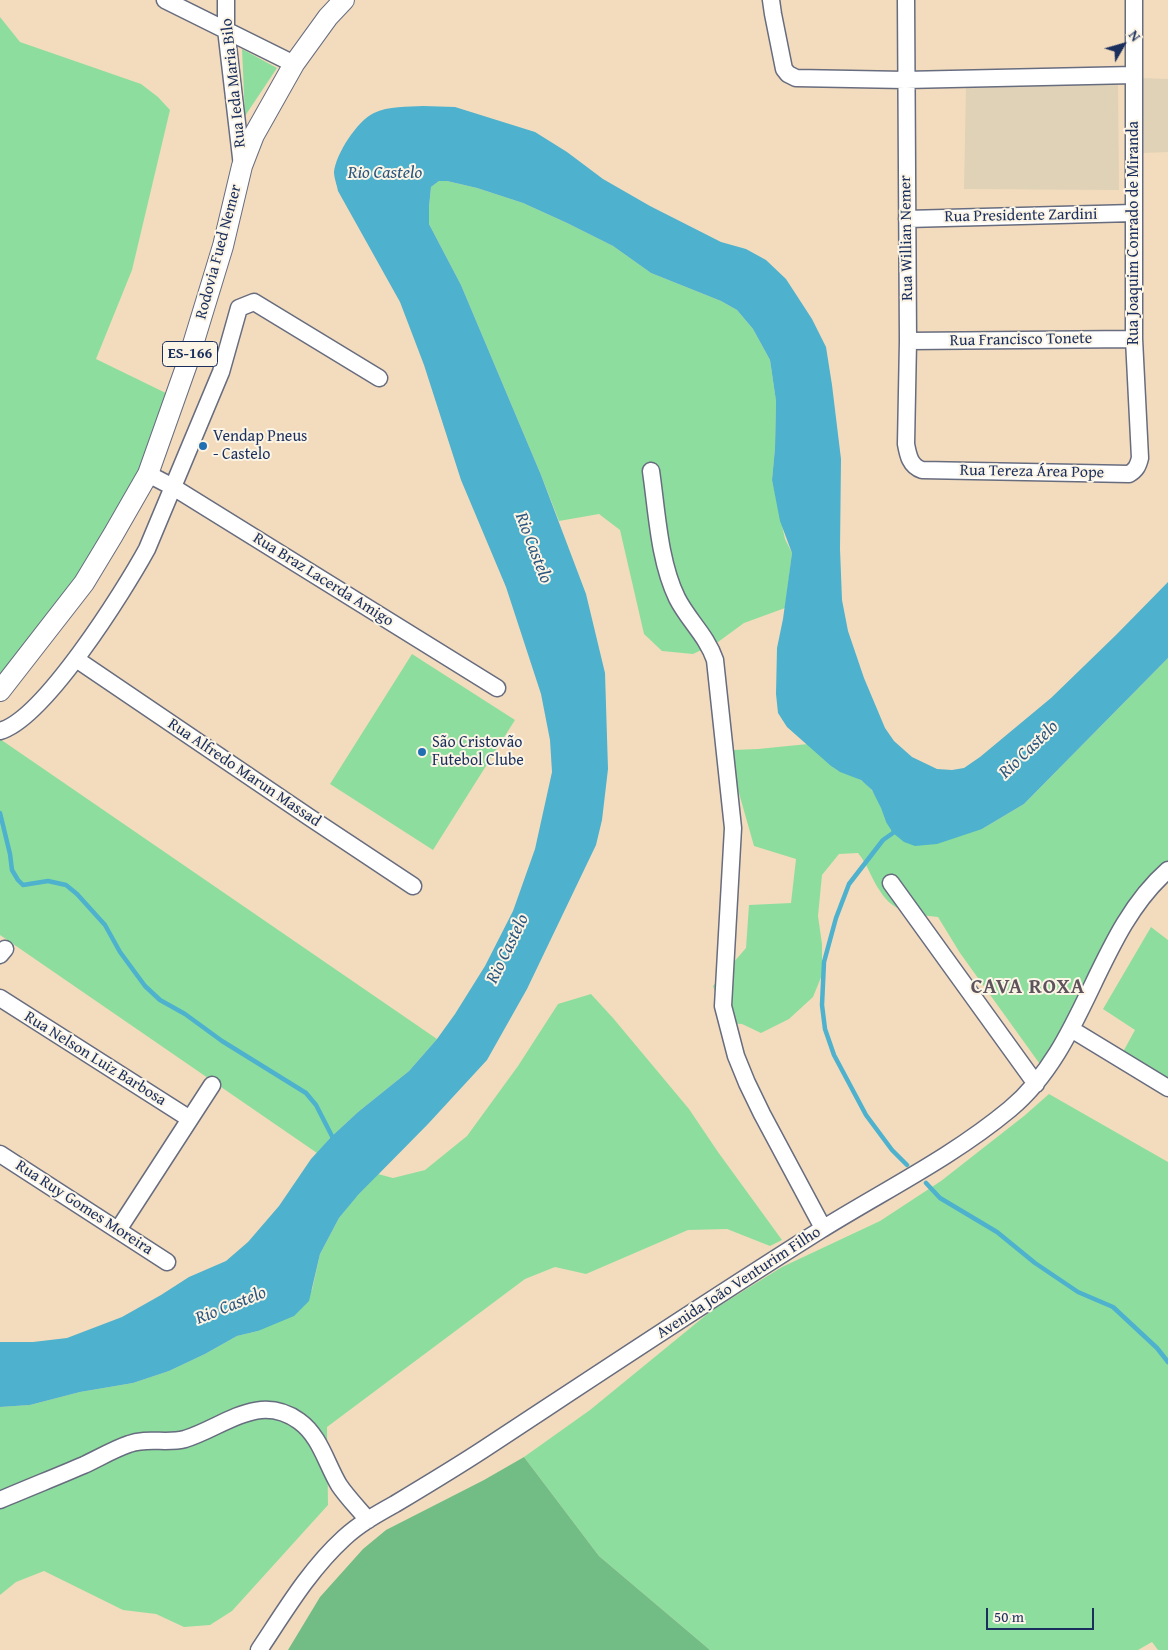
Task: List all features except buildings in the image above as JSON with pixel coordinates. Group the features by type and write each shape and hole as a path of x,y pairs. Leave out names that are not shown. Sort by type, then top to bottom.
{"main road":[{"name":"Rodovia Fued Nemer","path":"3,682 84,583 148,474 187,364 222,246 242,166 258,126 294,64 328,17 344,0"}],"street":[{"path":"165,0 294,64"},
{"name":"Rua Ieda Maria Bilo","path":"226,0 226,29 242,166"},
{"path":"771,0 772,14 784,69 796,78 905,80 1134,75"},
{"name":"Rua Willian Nemer","path":"906,0 905,80 908,219 906,444 910,460 914,466 922,470"},
{"name":"Rua Joaquim Conrado de Miranda","path":"1134,0 1134,339 1140,458 1138,465"},
{"name":"Rua Presidente Zardini","path":"908,219 1134,213"},
{"path":"0,731 21,721 76,659 140,563 220,372 239,308 254,302 379,378"},
{"name":"Rua Francisco Tonete","path":"908,341 1134,339"},
{"name":"Rua Tereza Área Pope","path":"922,470 1129,474 1135,471 1138,465"},
{"path":"651,471 662,546 672,586 678,600 711,648 715,660 733,828 723,1006 736,1056 748,1083 762,1114 823,1228"},
{"name":"Rua Braz Lacerda Amigo","path":"148,474 173,487 497,688"},
{"name":"Rua Alfredo Marun Massad","path":"76,659 413,886"},
{"name":"Avenida João Venturim Filho","path":"259,1650 292,1599 321,1562 345,1537 368,1520 476,1454 823,1228 962,1146 1014,1106 1036,1084 1052,1062 1071,1029 1122,928 1134,909 1151,887 1167,873"},
{"path":"891,883 1036,1084"},
{"name":"Rua Nelson Luiz Barbosa","path":"0,998 190,1119"},
{"path":"1071,1029 1168,1088"},
{"path":"118,1230 212,1085"},
{"name":"Rua Ruy Gomes Moreira","path":"0,1154 167,1262"},
{"path":"0,1500 128,1444 147,1440 182,1440 253,1410 270,1410 289,1415 307,1428 318,1444 339,1485 368,1520"}],"shaded area":[{"path":"1142,78 1168,79 1168,152 1143,153"},
{"path":"1118,83 1119,190 964,189 966,84"}],"green space":[{"path":"0,17 20,42 141,84 158,97 170,110 132,270 96,359 174,397 125,513 0,684"},
{"path":"242,49 277,68 245,116"},
{"path":"439,181 477,188 523,203 567,223 613,246 651,273 721,301 737,310 753,329 770,360 776,401 772,480 785,539 792,553 785,608 744,623 718,642 693,654 662,651 644,634 620,530 599,514 559,521 461,285 429,224 431,187"},
{"name":"São Cristovão Futebol Clube","path":"412,654 515,720 433,850 330,784"},
{"path":"1168,658 1168,871 1042,1067 960,953 938,917 905,912 898,909 880,891 858,853 839,854 822,875 818,916 822,944 822,975 813,997 789,1019 761,1033 742,1024 726,1023 713,986 746,948 749,905 791,903 796,859 754,846 735,779 733,750 808,744 833,767 859,779 869,787 879,804 886,822 982,829 1024,804"},
{"path":"0,739 437,1039 409,1071 358,1112 317,1153 0,935"},
{"path":"1151,927 1168,940 1168,1089 1118,1061 1135,1030 1103,1009"},
{"path":"591,994 689,1109 782,1240 770,1246 727,1229 688,1230 586,1274 555,1267 525,1279 327,1427 328,1505 232,1611 210,1625 184,1627 156,1614 123,1610 44,1571 16,1582 0,1595 0,1407 30,1405 80,1392 133,1383 169,1371 237,1336 258,1331 312,1290 320,1254 339,1218 378,1174 393,1178 425,1170 467,1136 518,1066 558,1004"},
{"path":"1049,1094 1168,1162 1168,1650 1158,1650 1152,1642 1138,1650 710,1650 599,1556 524,1457 590,1410 711,1311 782,1267 880,1221 941,1181"},
{"path":"524,1457 599,1556 710,1650 288,1650 320,1597 363,1549 386,1530 484,1480"}],"water":[{"name":"Rio Castelo","path":"423,106 455,107 535,132 567,152 603,179 650,206 721,242 746,249 766,260 786,279 812,319 826,347 841,459 840,549 842,600 848,631 864,678 885,728 894,741 912,757 937,769 952,770 964,768 1051,698 1168,582 1168,658 1024,804 982,829 937,844 915,846 904,842 893,833 886,822 872,790 861,780 840,772 831,766 787,727 778,713 776,694 777,648 792,553 780,521 772,480 776,401 770,360 753,329 737,310 721,301 651,273 613,246 567,223 523,203 477,188 439,181 431,187 429,224 461,285 541,475 586,594 605,673 608,769 602,820 596,845 527,989 487,1060 428,1124 358,1195 339,1218 320,1254 309,1301 294,1316 258,1331 237,1336 169,1371 133,1383 80,1392 30,1405 0,1407 0,1342 33,1342 67,1338 122,1317 189,1277 226,1261 248,1242 279,1206 311,1159 331,1137 358,1112 409,1071 437,1039 485,966 513,911 535,849 552,772 550,740 541,694 506,587 461,480 424,365 400,302 338,191 334,177 336,165 343,148 354,130 367,117 385,109"}],"waterway":[{"path":"0,813 12,870 23,885 48,881 66,885 77,894 105,925 120,952 145,986 160,1000 185,1014 222,1041 306,1093 316,1105 334,1140"},
{"path":"895,829 893,833 883,840 849,884 836,918 824,962 822,1005 825,1029 834,1055 866,1115 892,1150 907,1165"},
{"path":"926,1183 940,1198 997,1232 1035,1263 1078,1292 1113,1307 1157,1348 1168,1362"}],"place":[{"name":"Vendap Pneus - Castelo","path":"203,446"},
{"name":"São Cristovão Futebol Clube","path":"422,752"}],"district":[{"name":"CAVA ROXA","path":"1028,988"}]}
